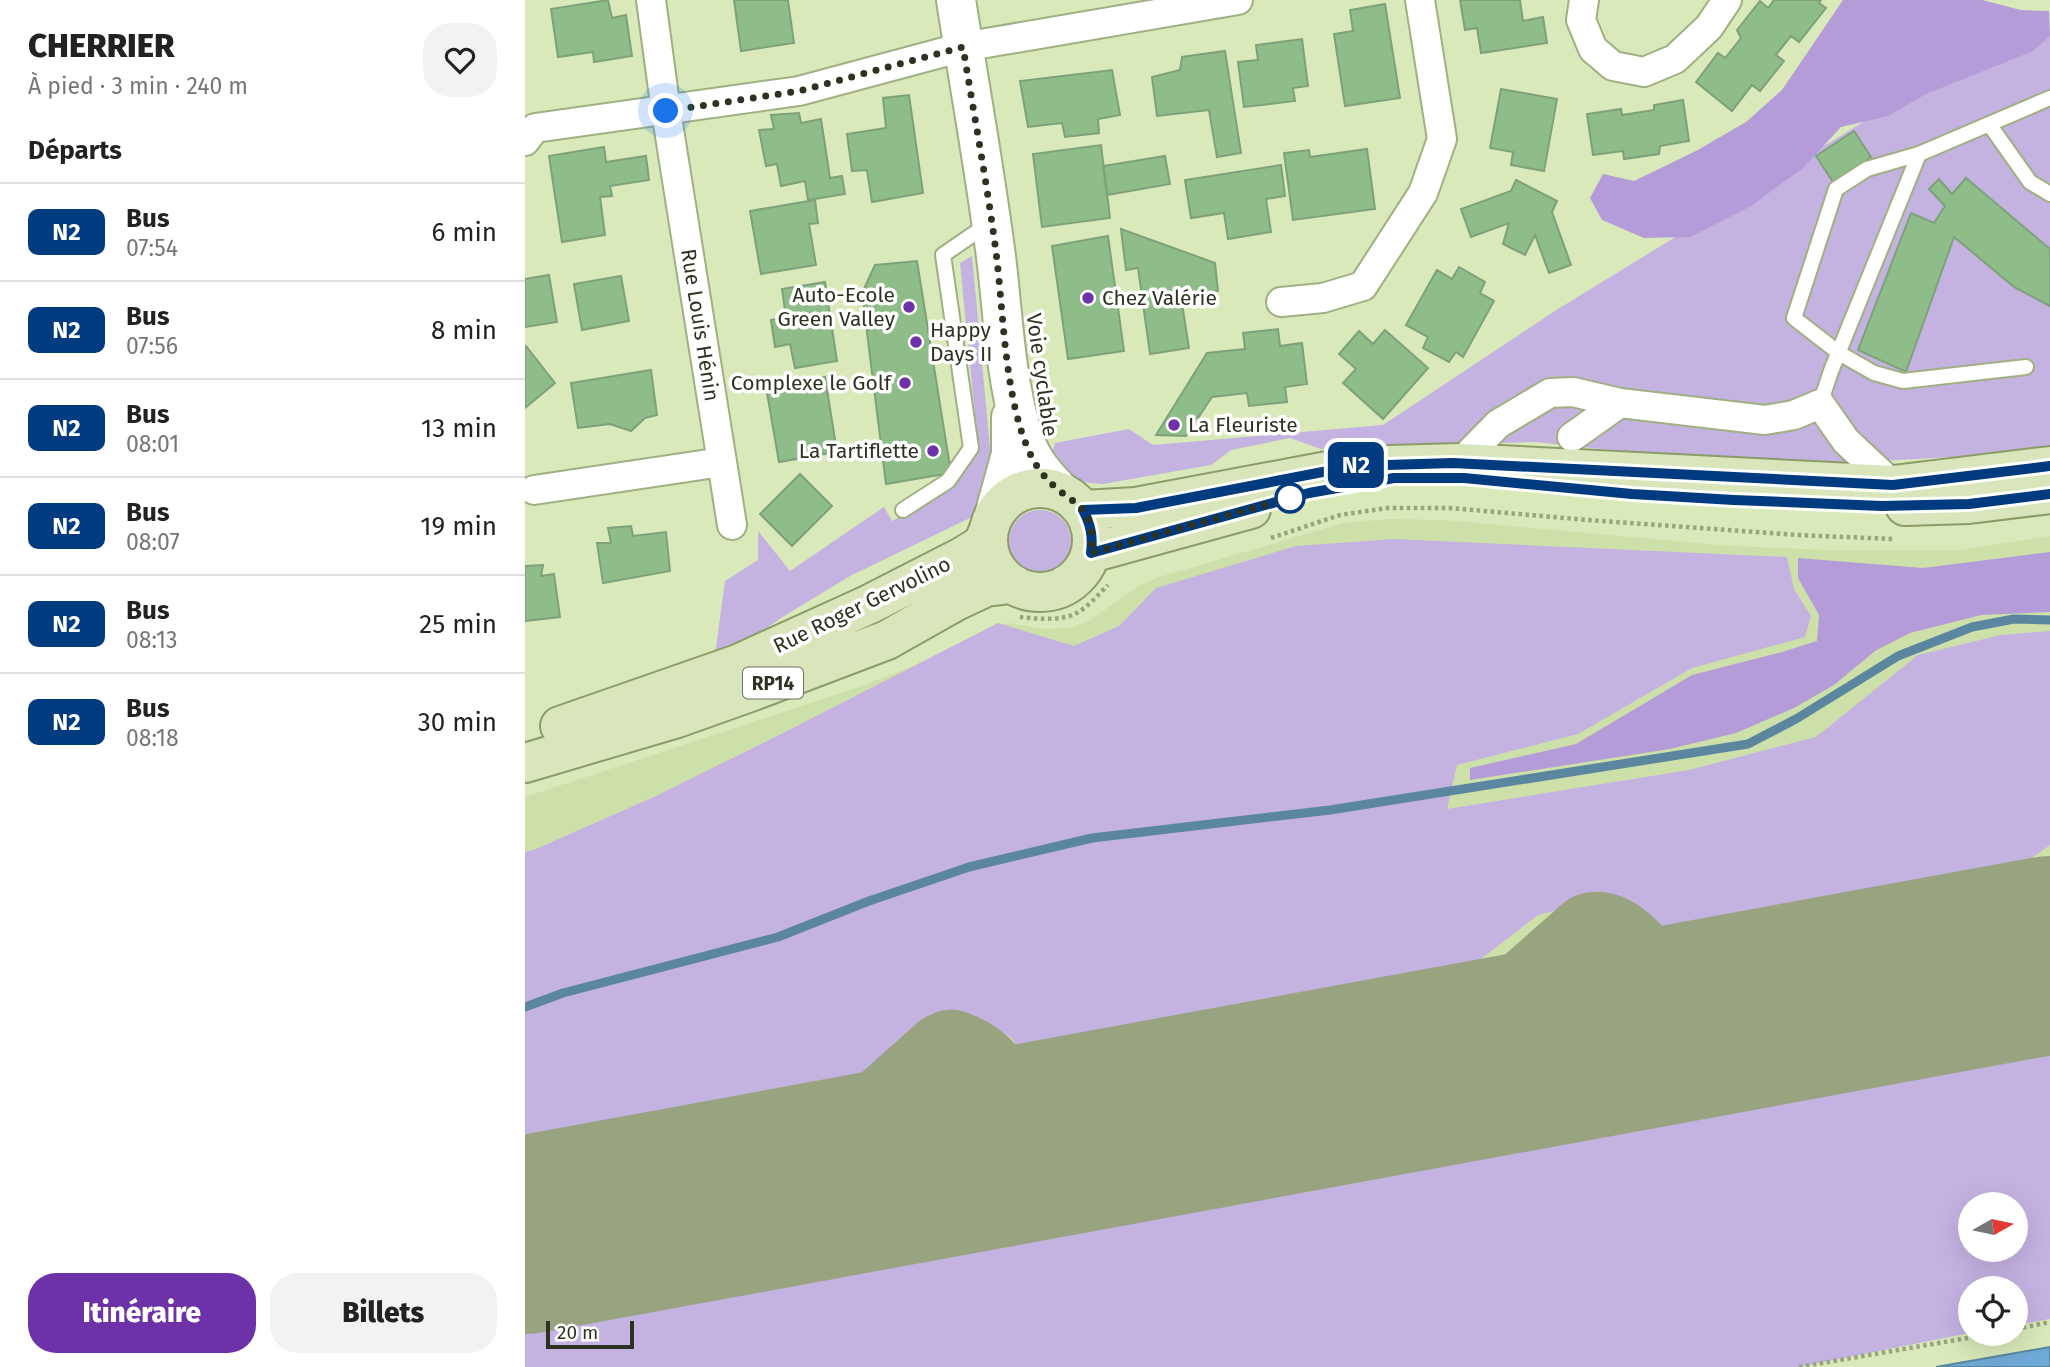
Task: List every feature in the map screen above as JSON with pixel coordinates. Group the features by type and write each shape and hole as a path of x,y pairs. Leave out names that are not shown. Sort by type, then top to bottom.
{"main road":[{"path":"956,0 991,221 1011,387 1021,428 1042,473 1072,501 1090,523 1102,567"},
{"path":"1011,387 1011,454 988,545 991,560 1010,599 1030,592 1062,588 1075,579 1085,567 1102,567 1309,493 1394,478 1464,478 1632,494 1882,506 1969,504 2050,494"},
{"path":"992,521 1005,500 1032,488 1046,487 1072,501 1136,508 1354,466 1460,463 1893,485 2050,466"},
{"name":"Rue Roger Gervolino","path":"525,736 597,714 737,664 870,604 983,544 992,521"},
{"name":"Rue Roger Gervolino","path":"525,763 677,718 887,640 986,587 1010,599"}],"street":[{"name":"Rue Louis Hénin","path":"651,0 666,111 732,525"},
{"path":"528,130 799,91 963,47 1235,0"},
{"path":"1281,302 1323,298 1363,286 1423,193 1442,139 1420,0"},
{"path":"1584,0 1581,20 1593,49 1613,66 1644,72 1675,59 1709,27 1727,0"},
{"path":"1460,463 1498,424 1551,393 1573,392 1620,403 1765,420 1794,415 1820,404 1846,441 1893,485"},
{"path":"1572,437 1620,403"},
{"path":"534,490 722,462"}],"lane":[{"path":"2026,368 1903,381 1874,373 1839,353 1794,318 1836,189 1867,169 1919,154 2050,99"},
{"path":"1989,124 2030,182 2050,194"},
{"path":"1820,404 1919,154"},
{"path":"903,510 948,481 971,448 943,256 991,221"}],"path":[{"path":"1266,539 1340,515 1388,508 1450,508 1796,535 1899,539"},
{"path":"1010,599 1036,619 1075,614 1095,597 1102,567"},
{"path":"2028,1327 2050,1322"},
{"path":"1799,1367 1958,1340"}],"shaded area":[{"path":"1843,0 1982,0 2021,10 2049,11 2050,36 2033,51 1926,94 1888,116 1841,127 1803,168 1751,206 1690,237 1644,238 1602,220 1590,198 1603,174 1634,181 1696,151 1746,122 1782,90"},
{"path":"2050,36 2050,452 1840,463 1657,455 1535,442 1321,449 1290,438 1231,450 1211,465 1103,484 1073,481 1051,457 1055,443 1129,429 1153,445 1383,425 1558,309 1904,97"},
{"path":"972,256 991,459 997,470 970,518 850,576 781,618 728,656 715,655 725,581 758,560 758,531 790,571 884,507 892,521 919,508 963,473 978,446 960,263"},
{"path":"1040,510 1062,519 1071,541 1062,563 1040,572 1018,563 1009,541 1018,519"},
{"path":"1389,519 1445,520 1731,546 1830,550 1961,550 2050,536 2050,1314 2028,1297 2028,1276 1958,1276 1958,1293 1757,1367 525,1367 525,797 856,688 931,659 989,628 1008,623 1045,629 1070,628 1089,621 1140,585 1343,523"},
{"path":"1395,539 1787,557 1794,589 1811,616 1805,637 1692,668 1578,734 1457,765 1447,809 1689,770 1816,737 1918,655 2001,635 2050,631 2050,845 1994,885 1696,948 1608,898 1538,915 1438,992 1028,1070 1013,1039 980,1018 917,1027 816,1112 525,1163 525,852 656,796 998,623 1074,646 1119,626 1156,588 1296,546"},
{"path":"2050,552 2050,612 1981,615 1910,633 1875,651 1834,685 1794,708 1736,733 1670,749 1470,780 1470,768 1576,744 1692,675 1817,641 1819,615 1798,578 1798,558 1923,568"},
{"path":"2050,1025 2050,1319 2028,1323 2028,1276 1958,1276 1958,1335 1798,1367 525,1367 525,1304"}],"water":[{"path":"2050,1347 2050,1367 1936,1367"}],"building":[{"path":"608,0 612,18 626,15 632,56 594,62 593,52 558,57 551,9"},
{"path":"734,0 788,0 794,43 741,51"},
{"path":"1460,0 1520,0 1523,21 1543,17 1547,43 1481,53 1477,28 1465,30"},
{"path":"1774,0 1821,0 1819,3 1826,8 1799,42 1791,36 1776,55 1784,61 1760,91 1752,85 1732,111 1696,82 1718,53 1725,58 1741,38 1737,30 1760,1 1768,8"},
{"path":"1385,4 1400,98 1345,106 1334,34 1353,31 1350,10"},
{"path":"1302,39 1308,86 1293,88 1295,101 1244,107 1238,62 1258,60 1256,45"},
{"path":"1225,51 1241,153 1217,157 1209,110 1157,116 1152,77 1180,70 1182,57"},
{"path":"1112,70 1120,115 1098,119 1099,133 1065,137 1062,123 1028,127 1020,81"},
{"path":"1501,89 1557,99 1544,171 1511,165 1513,152 1490,148"},
{"path":"909,95 923,193 872,202 867,170 852,171 847,134 886,128 883,98"},
{"path":"1683,100 1689,141 1660,146 1659,154 1624,159 1623,151 1593,155 1587,114 1621,109 1622,115 1654,110 1654,105"},
{"path":"799,113 801,123 821,119 830,178 842,176 845,194 808,200 805,181 781,186 777,164 766,166 759,130 774,129 771,115"},
{"path":"1854,131 1871,157 1833,182 1816,156"},
{"path":"1101,145 1110,218 1042,227 1033,154"},
{"path":"604,147 606,162 646,156 649,180 610,186 612,196 600,197 605,235 562,242 549,156"},
{"path":"1367,149 1375,209 1293,220 1284,153 1309,150 1310,157"},
{"path":"1165,156 1170,184 1107,195 1103,166"},
{"path":"1281,165 1285,196 1266,199 1271,232 1228,239 1224,213 1191,218 1185,180"},
{"path":"1966,178 2050,249 2050,306 2014,287 1954,237 1906,372 1858,350 1911,213 1934,223 1945,206 1929,189 1939,179 1952,194"},
{"path":"1516,180 1557,201 1552,212 1571,265 1549,273 1535,235 1525,255 1503,244 1509,223 1471,237 1461,209 1511,191"},
{"path":"815,200 818,223 809,224 816,265 761,274 750,211"},
{"path":"1121,229 1215,263 1218,291 1181,297 1189,348 1150,354 1138,268 1126,270"},
{"name":"Chez Valérie","path":"1108,236 1124,351 1068,359 1052,246"},
{"name":"Complexe le Golf","path":"917,261 951,473 886,484 862,293 875,265"},
{"path":"1459,267 1485,282 1480,293 1494,301 1463,357 1456,352 1449,362 1423,348 1428,337 1406,325 1437,270 1452,279"},
{"path":"549,275 557,322 525,327 525,279"},
{"path":"621,276 629,321 582,330 574,284"},
{"path":"825,282 837,361 795,368 790,344 775,347 771,320 786,317 782,289"},
{"path":"1278,329 1280,346 1302,343 1307,384 1285,387 1287,402 1249,406 1247,393 1212,397 1186,436 1156,435 1207,353 1245,349 1243,333"},
{"path":"1385,330 1428,368 1383,419 1343,383 1356,369 1339,354 1359,331 1373,344"},
{"path":"525,347 555,383 525,408"},
{"path":"651,370 657,415 645,418 631,431 610,424 578,428 571,383"},
{"path":"825,377 837,452 779,462 766,387"},
{"path":"800,474 832,506 792,546 760,514"},
{"path":"631,526 633,536 666,532 670,571 603,583 597,543 611,543 608,528"},
{"path":"543,565 541,576 554,574 560,617 525,621 525,566"}],"waterway":[{"path":"525,1007 563,993 778,937 869,901 969,867 1092,838 1330,810 1748,744 1796,719 1898,656 1972,627 2014,619 2050,620"}],"taxiway":[{"path":"1968,970 2017,941 2050,914"},
{"path":"1438,1067 1589,933 1612,935 1633,954 1643,970 1647,989 1641,1025 1630,1039 1615,1050 1595,1055 1568,1052 1553,1046"},
{"path":"795,1185 944,1052 951,1049 976,1062 993,1080 1002,1102 1002,1124 996,1145 983,1162 964,1173 939,1175 909,1164"}],"runway":[{"path":"525,1235 2050,955"}],"bus line":[{"name":"N2","path":"2050,466 1893,485 1453,463 1354,466 1136,508 1083,510 1090,523 1091,553 1309,493 1394,478 1464,478 1632,494 1882,506 1969,504 2050,494"}],"place":[{"name":"Chez Valérie","path":"1088,298"},
{"name":"Auto-Ecole Green Valley","path":"909,307"},
{"name":"Happy Days II","path":"916,342"},
{"name":"Complexe le Golf","path":"905,383"},
{"name":"La Fleuriste","path":"1174,425"},
{"name":"La Tartiflette","path":"933,451"}],"route":[{"path":"666,111 799,91 963,47 994,236 1011,387 1021,428 1042,473 1083,510 1090,523 1091,553 1290,498"}]}
